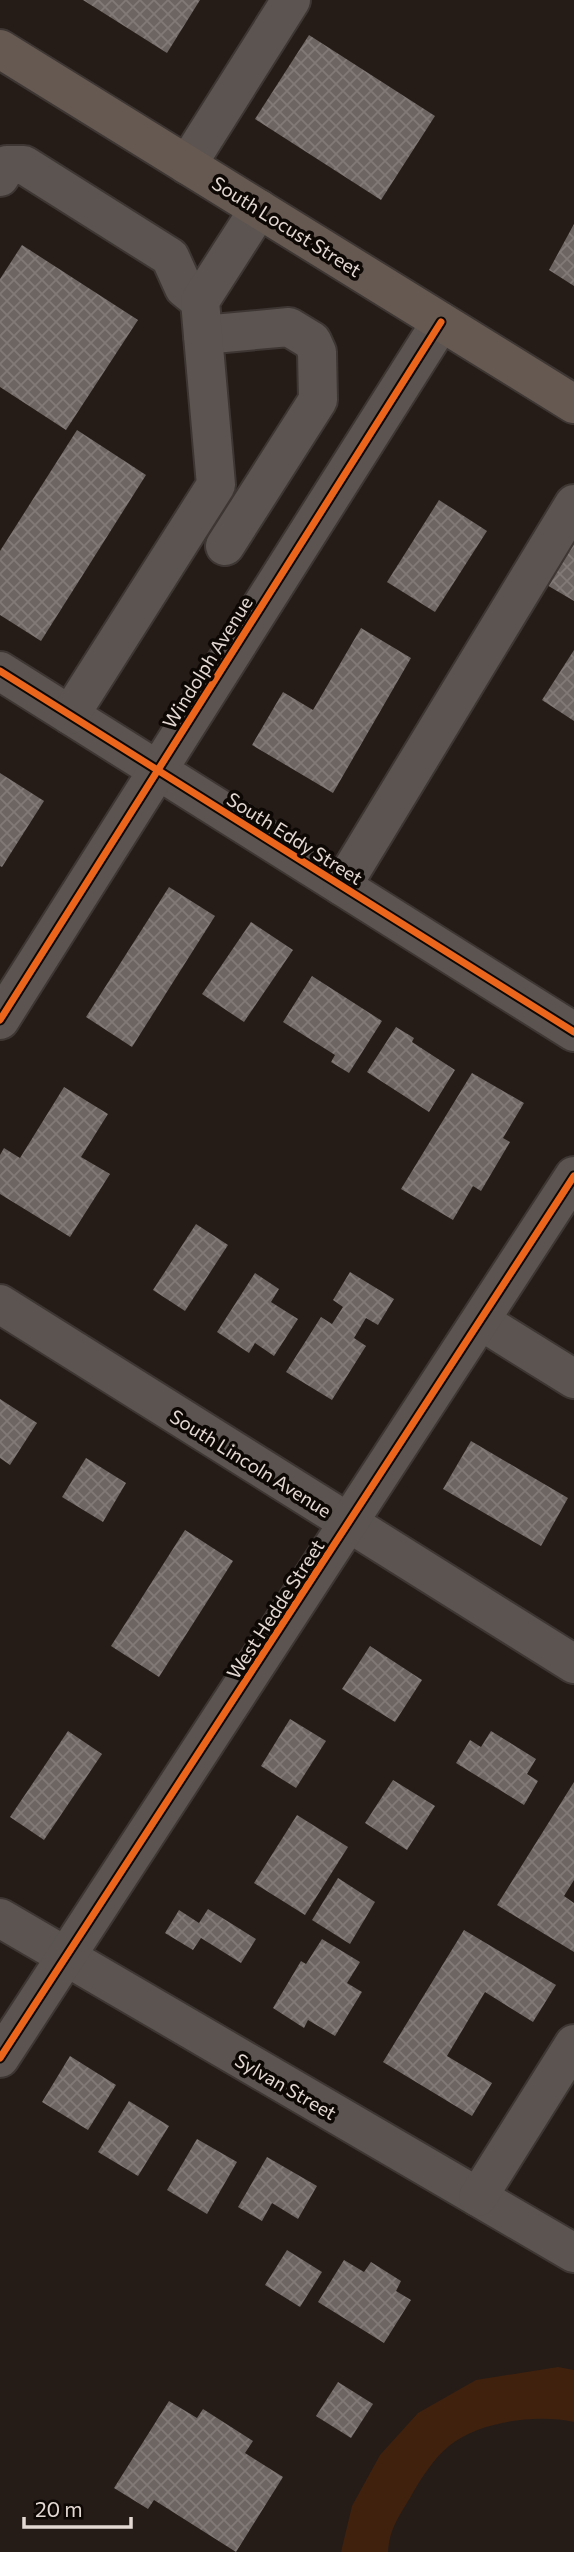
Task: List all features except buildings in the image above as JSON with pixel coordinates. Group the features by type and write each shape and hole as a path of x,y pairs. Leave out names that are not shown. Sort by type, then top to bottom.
{"main road":[{"name":"South Locust Street","path":"0,49 574,404"}],"street":[{"path":"187,165 291,0"},
{"path":"0,177 7,165 24,165 170,257 202,318 216,485 71,715"},
{"path":"202,318 258,209"},
{"path":"202,318 289,327 312,341 317,352 318,400 225,546"},
{"name":"Windolph Avenue","path":"0,1020 442,322"},
{"path":"342,886 574,505"},
{"path":"191,524 279,579"},
{"name":"South Eddy Street","path":"0,671 574,1032"},
{"name":"West Hedde Street","path":"0,2058 63,1957 349,1525 574,1176"},
{"name":"South Lincoln Avenue","path":"0,1304 574,1664"},
{"path":"481,1321 574,1379"},
{"name":"Sylvan Street","path":"0,1918 574,2253"},
{"path":"478,2197 574,2045"}],"shaded area":[{"path":"558,2367 574,2370 574,2422 526,2419 492,2425 461,2437 443,2451 422,2477 395,2524 388,2552 341,2552 352,2506 380,2455 418,2413 476,2380"}],"cycle path":[{"path":"0,1020 441,322"},
{"path":"0,671 574,1032"},
{"path":"0,2058 574,1176"}]}
